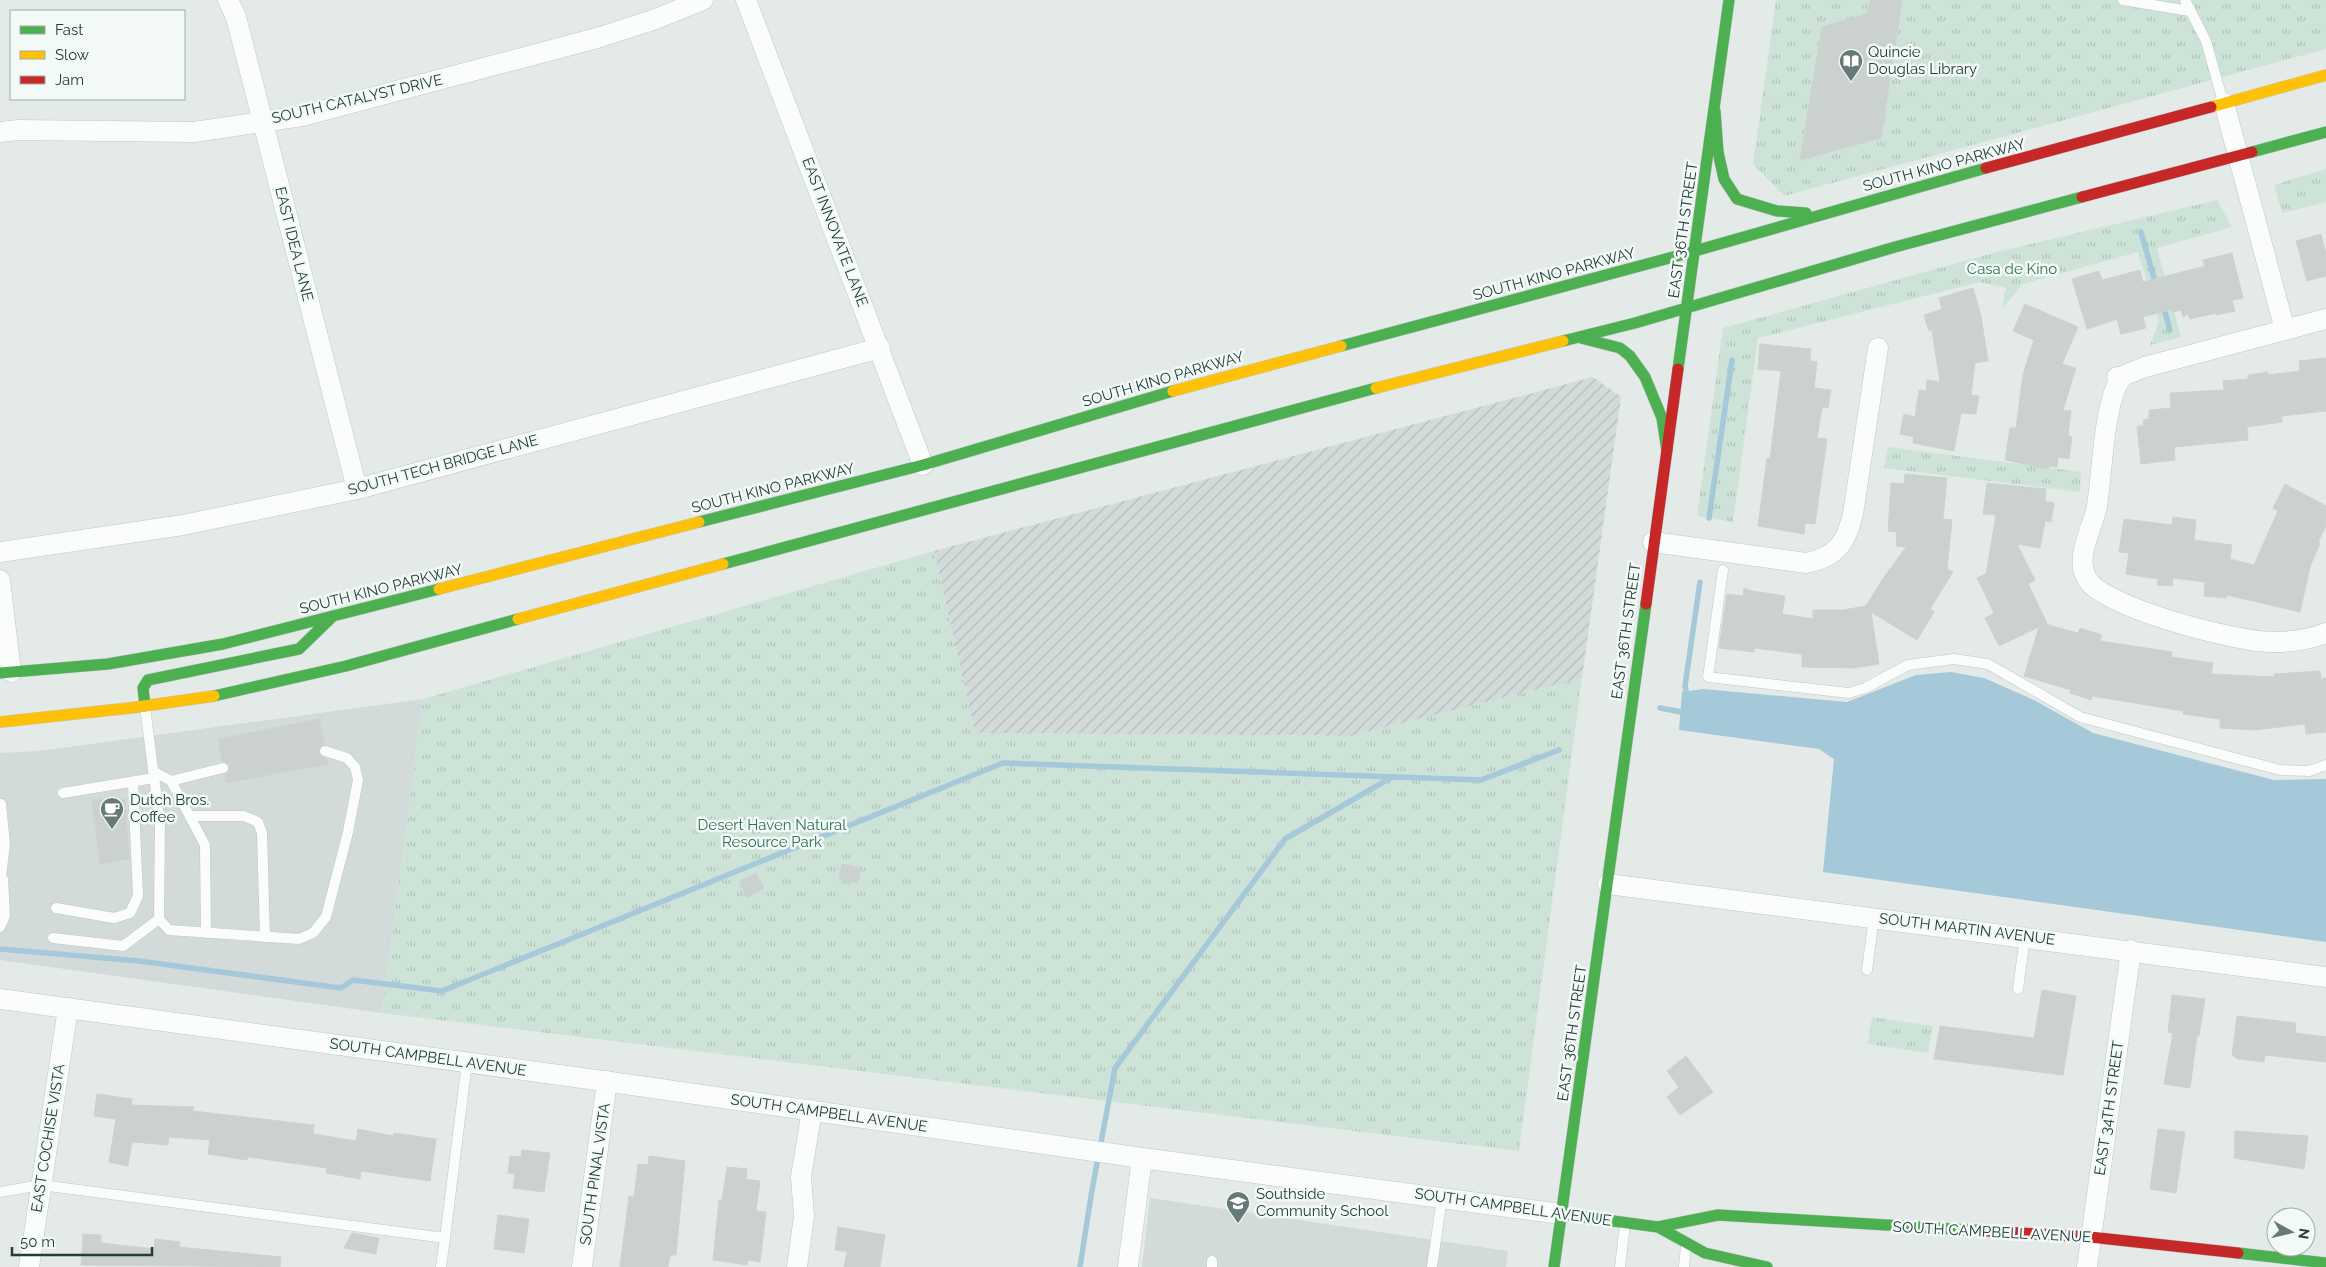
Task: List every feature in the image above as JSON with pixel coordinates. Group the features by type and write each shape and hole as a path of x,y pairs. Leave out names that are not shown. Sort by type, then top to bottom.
{"main road":[{"name":"EAST 36TH STREET","path":"1554,1267 1729,0"},
{"name":"SOUTH KINO PARKWAY","path":"5,673 108,664 165,656 223,644 923,465 1019,435 1230,375 1402,331 1695,251 1820,214 2326,75"},
{"path":"1715,111 1718,152 1724,179 1737,199 1777,211 1820,214"},
{"path":"0,722 145,706 272,684 346,666 1407,380 1687,308 1894,247 2326,132"},
{"path":"1577,337 1620,348 1630,356 1645,377 1662,418 1667,451"},
{"path":"145,706 143,688 144,683 148,680 299,649 332,617"},
{"name":"SOUTH CAMPBELL AVENUE","path":"1561,1214 1658,1227 1718,1216 2090,1237 2326,1263"},
{"name":"SOUTH CAMPBELL AVENUE","path":"1658,1227 1705,1252 1767,1267"}],"street":[{"name":"EAST IDEA LANE","path":"228,0 236,17 357,489"},
{"name":"SOUTH CATALYST DRIVE","path":"0,132 18,130 194,132 302,116 598,38 653,20 704,0"},
{"name":"EAST INNOVATE LANE","path":"746,0 923,465"},
{"path":"2224,102 2285,330"},
{"path":"2326,319 2145,367 2118,379 2111,400 2097,507 2079,569 2094,588 2111,598 2142,612 2190,626 2273,643 2297,640 2326,633"},
{"name":"SOUTH TECH BRIDGE LANE","path":"0,552 183,525 357,489 880,348"},
{"path":"1653,542 1806,562 1844,554 1853,514 1878,348"},
{"path":"0,580 5,673"},
{"name":"SOUTH MARTIN AVENUE","path":"1608,884 2131,950 2326,977"},
{"name":"EAST 34TH STREET","path":"2087,1267 2131,950"},
{"name":"SOUTH CAMPBELL AVENUE","path":"0,999 607,1081 1142,1158 1561,1214"},
{"name":"EAST COCHISE VISTA","path":"29,1267 68,1008"},
{"name":"SOUTH PINAL VISTA","path":"582,1267 607,1081"},
{"path":"797,1267 804,1216 801,1177 812,1110"},
{"path":"1128,1267 1142,1158"}],"lane":[{"path":"2122,0 2190,11"},
{"path":"2185,0 2206,41 2224,102"},
{"path":"1723,570 1708,677 1848,692 1865,688 1908,665 1954,659 1988,664 2080,717 2280,770 2309,771 2326,765"},
{"path":"145,706 160,823 159,919 169,930 299,939 313,933 326,917 348,832 358,780 355,767 347,758 325,750"},
{"path":"63,793 133,783 154,775 171,781 223,768"},
{"path":"171,781 205,845 206,933"},
{"path":"56,908 114,918 130,913 138,896 133,783"},
{"path":"0,927 5,916 3,873 5,844 1,804"},
{"path":"190,816 244,816 258,822 262,833 265,937"},
{"path":"0,885 3,873"},
{"path":"1867,970 1874,917"},
{"path":"52,938 123,946 159,919"},
{"path":"2018,989 2025,937"},
{"path":"441,1267 467,1062"},
{"path":"0,1192 41,1185 444,1238"},
{"path":"1432,1267 1442,1198"},
{"path":"1620,1267 1625,1223"},
{"path":"1684,1267 1687,1243"}],"shaded area":[{"path":"1593,377 1621,397 1582,678 1352,736 975,733 934,551"},
{"path":"423,699 382,1013 0,960 0,753 39,751"},
{"name":"Southside Community School","path":"1150,1198 1508,1251 1506,1267 1142,1267"}],"green space":[{"path":"1776,0 2326,0 2326,49 1784,196 1753,164"},
{"path":"2326,169 2326,202 2282,213 2274,185"},
{"name":"Casa de Kino","path":"2217,200 2232,227 2157,248 2181,337 2150,345 2159,321 2138,252 2023,284 2002,309 2006,288 1980,282 1758,338 1733,522 1697,516 1723,328 1993,253"},
{"path":"1888,447 2081,472 2080,492 1884,468"},
{"name":"Desert Haven Natural Resource Park","path":"934,551 975,733 1352,736 1582,678 1519,1151 382,1013 423,699"},
{"path":"1872,1017 1933,1026 1928,1053 1868,1044"}],"water":[{"path":"1951,672 1984,678 2034,700 2093,733 2274,780 2326,779 2326,942 1823,872 1834,759 1819,749 1679,730 1682,692 1703,689 1847,702 1916,675"}],"building":[{"name":"Quincie Douglas Library","path":"1871,0 1902,0 1881,138 1800,160 1822,27 1866,14"},
{"path":"2321,234 2326,253 2326,276 2307,281 2296,241"},
{"path":"2232,253 2243,298 2232,300 2235,311 2190,319 2188,314 2183,317 2181,310 2173,312 2173,309 2143,317 2146,328 2121,334 2117,319 2087,329 2072,279 2099,271 2102,280 2140,270 2143,282 2205,266 2203,260"},
{"path":"1973,288 1981,316 1988,361 1975,363 1971,395 1979,396 1976,414 1961,413 1954,451 1913,443 1914,437 1900,434 1904,414 1915,417 1919,390 1926,391 1927,380 1940,382 1932,330 1929,331 1924,315 1942,309 1939,298"},
{"path":"2025,304 2078,327 2062,364 2076,368 2063,410 2071,411 2068,436 2072,437 2069,459 2058,457 2057,467 2049,466 2048,469 2005,460 2010,428 2016,428 2023,374 2034,340 2013,331"},
{"path":"1760,344 1811,349 1810,361 1817,362 1814,388 1831,390 1828,408 1822,407 1817,438 1827,439 1815,524 1805,523 1804,534 1758,526 1767,458 1770,459 1781,371 1758,369"},
{"path":"2326,358 2326,411 2282,416 2282,422 2247,427 2248,440 2174,447 2175,460 2141,464 2137,426 2144,426 2143,420 2149,419 2149,410 2171,408 2170,393 2224,390 2223,381 2248,379 2248,375 2268,372 2268,375 2300,371 2299,361"},
{"path":"1905,474 1947,478 1943,519 1952,520 1947,569 1953,572 1930,609 1934,612 1917,640 1871,612 1879,664 1854,668 1802,667 1802,654 1754,648 1754,652 1719,648 1727,594 1743,596 1744,588 1785,596 1782,614 1813,619 1813,610 1843,610 1866,606 1906,547 1896,546 1897,532 1888,531 1891,483 1904,484"},
{"path":"1987,483 2046,489 2045,501 2054,503 2051,522 2045,521 2040,548 2017,544 2035,580 2028,584 2047,623 2045,624 2078,633 2080,628 2102,635 2100,641 2172,652 2171,657 2213,663 2211,674 2275,677 2274,674 2320,671 2321,679 2326,678 2326,732 2306,734 2305,724 2254,730 2220,728 2220,719 2183,714 2183,711 2092,696 2091,700 2070,693 2071,690 2024,676 2039,627 1999,646 1985,618 1994,613 1977,578 1986,574 1996,515 1983,514"},
{"path":"2285,484 2326,506 2326,526 2318,542 2320,543 2310,567 2300,612 2227,595 2226,598 2204,596 2205,582 2173,578 2172,586 2157,585 2158,579 2126,574 2129,553 2119,552 2124,519 2172,525 2173,517 2196,520 2194,540 2232,545 2230,559 2254,565 2278,511 2273,508"},
{"path":"319,719 324,744 320,746 318,752 320,756 327,759 328,764 226,783 225,775 230,767 228,763 222,761 218,739"},
{"name":"Dutch Bros. Coffee","path":"125,799 129,859 100,864 92,800"},
{"path":"842,864 861,868 858,883 839,880"},
{"path":"756,873 764,888 747,898 739,882"},
{"path":"2042,990 2076,996 2063,1075 1934,1059 1940,1026 2034,1038"},
{"path":"2172,995 2205,999 2199,1036 2197,1036 2190,1088 2164,1084 2173,1033 2168,1032"},
{"path":"2237,1016 2296,1023 2295,1033 2326,1037 2326,1062 2265,1055 2264,1062 2238,1059 2232,1055"},
{"path":"1686,1056 1713,1092 1680,1115 1667,1097 1679,1087 1667,1071"},
{"path":"97,1094 132,1099 131,1105 194,1107 193,1111 314,1125 313,1134 356,1141 358,1129 393,1136 394,1133 436,1139 430,1181 361,1171 360,1179 326,1173 327,1168 248,1157 247,1160 208,1154 210,1140 169,1137 168,1145 132,1142 128,1166 109,1162 116,1119 94,1116"},
{"path":"2158,1129 2185,1132 2176,1193 2150,1189"},
{"path":"2235,1131 2308,1136 2304,1169 2234,1158"},
{"path":"522,1150 550,1153 544,1192 513,1188 515,1174 508,1173 510,1156 521,1157"},
{"path":"649,1156 685,1161 676,1255 670,1255 668,1267 620,1267 629,1196 634,1197 638,1164 648,1165"},
{"path":"727,1167 747,1169 746,1179 760,1181 756,1211 766,1212 760,1262 748,1260 747,1265 713,1260 719,1200 722,1201"},
{"path":"498,1215 529,1219 524,1253 494,1249"},
{"path":"838,1227 885,1235 880,1267 844,1267 847,1252 835,1250"},
{"path":"352,1233 379,1238 376,1254 344,1248"},
{"path":"83,1234 101,1235 101,1243 154,1249 155,1239 180,1242 179,1247 281,1257 280,1267 81,1265"}],"waterway":[{"path":"2141,232 2156,285"},
{"path":"2163,305 2170,330"},
{"path":"1709,518 1732,360"},
{"path":"1688,698 1685,686 1700,582"},
{"path":"1660,708 1687,713"},
{"path":"0,949 139,961 341,988 353,980 442,991 1003,763 1481,780 1559,750"},
{"path":"1080,1267 1092,1190 1115,1068 1285,839 1392,777"}],"traffic: fast":[{"path":"1678,369 1729,0"},
{"path":"1715,111 1718,152 1724,179 1737,199 1777,211 1806,213"},
{"path":"2252,152 2326,132"},
{"path":"1341,346 1677,256 1986,168"},
{"path":"1563,341 1635,323 1895,247 2082,197"},
{"path":"1581,338 1620,348 1630,356 1645,377 1662,418 1667,451"},
{"path":"723,564 1376,388"},
{"path":"699,522 923,465 1173,391"},
{"path":"0,673 108,664 223,644 439,589"},
{"path":"1554,1267 1646,604"},
{"path":"145,706 143,688 148,680 299,649 332,617"},
{"path":"214,696 346,666 518,619"},
{"path":"1561,1214 1658,1227 1718,1215 1987,1231"},
{"path":"1658,1227 1705,1253 1767,1267"},
{"path":"2238,1253 2326,1263"}],"traffic: slow":[{"path":"2211,107 2326,75"},
{"path":"1376,388 1563,341"},
{"path":"1173,391 1341,346"},
{"path":"439,589 699,522"},
{"path":"518,619 723,564"},
{"path":"0,722 130,708 214,696"}],"traffic: jam":[{"path":"1986,168 2211,107"},
{"path":"2082,197 2252,152"},
{"path":"1646,604 1678,369"},
{"path":"1987,1231 2090,1237 2238,1253"}],"place":[{"name":"Quincie Douglas Library","path":"1851,82"},
{"name":"Dutch Bros. Coffee","path":"112,830"},
{"name":"Southside Community School","path":"1238,1224"}]}
